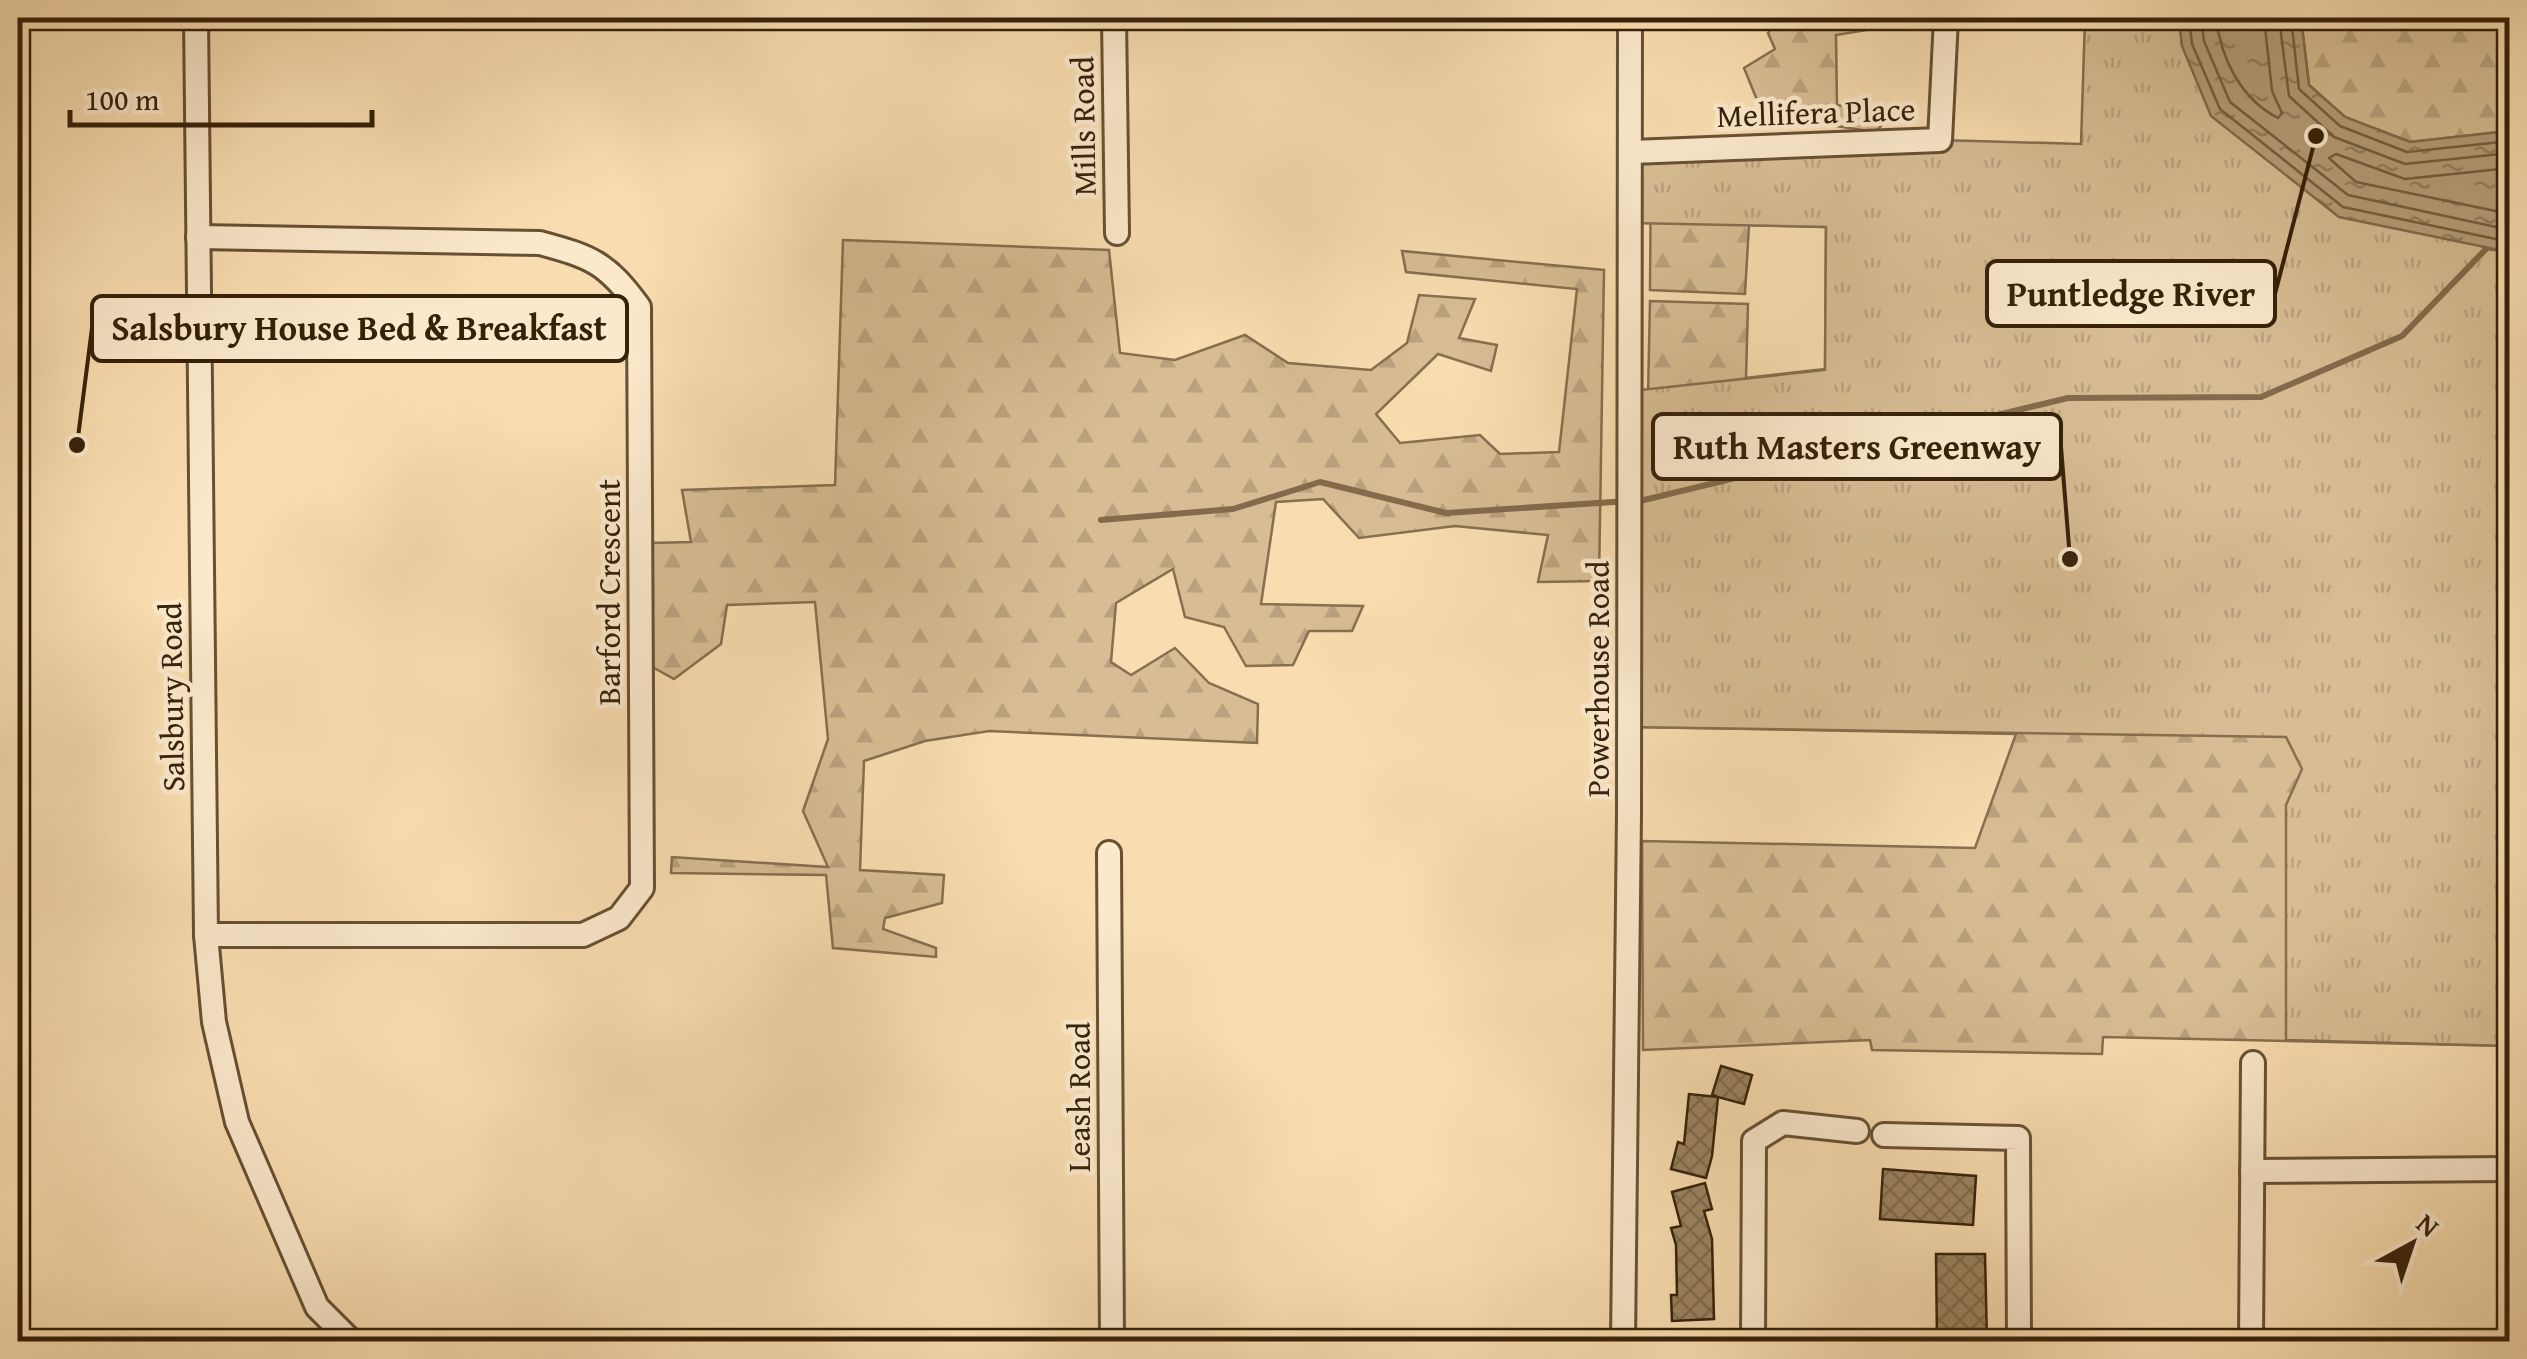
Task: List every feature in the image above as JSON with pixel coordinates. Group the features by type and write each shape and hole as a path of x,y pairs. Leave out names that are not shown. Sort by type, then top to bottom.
{"street":[{"name":"Salsbury Road","path":"196,18 206,935 214,1022 237,1122 317,1307 352,1342"},
{"name":"Mills Road","path":"1114,18 1117,233"},
{"name":"Powerhouse Road","path":"1623,1342 1630,18"},
{"name":"Mellifera Place","path":"1632,152 1940,140 1946,18"},
{"name":"Barford Crescent","path":"198,237 540,243 583,254 616,275 639,307 642,888 619,918 584,934 206,935"},
{"name":"Leash Road","path":"1109,853 1112,1342"},
{"path":"2251,1342 2253,1063"},
{"path":"1753,1342 1754,1141 1783,1123 1857,1131"},
{"path":"1884,1135 2018,1138 2019,1342"},
{"path":"2252,1171 2510,1169"}],"green space":[{"path":"1778,18 1873,18 1873,29 1836,35 1837,105 1890,115 1876,132 1788,119 1757,100 1744,68 1775,49 1768,33"},
{"path":"2085,18 2179,18 2182,46 2486,249 2509,252 2509,1046 2286,1040 2286,805 2302,769 2286,737 1629,727 1631,391 1825,370 1826,227 1632,223 1632,152 1940,140 2081,144"},
{"path":"2179,18 2182,46 2486,249 2509,252 2509,1046 2103,1037 2102,1054 1872,1050 1870,1040 1643,1050 1642,841 1975,848 2016,734 1641,727 1650,301 1748,304 1746,378 1825,369 1826,227 1749,225 1745,294 1650,290 1651,153 2087,164"},
{"path":"2301,18 2509,18 2509,131 2410,142 2345,117 2309,85"},
{"path":"843,240 1109,250 1120,353 1175,360 1245,335 1288,363 1371,370 1407,343 1419,295 1475,299 1459,338 1497,345 1491,371 1438,354 1376,414 1400,443 1480,435 1500,454 1559,452 1577,289 1406,272 1402,251 1604,270 1599,581 1538,582 1548,535 1455,526 1359,538 1323,499 1276,502 1261,604 1363,606 1352,631 1309,631 1293,665 1246,666 1224,627 1185,617 1173,569 1116,603 1111,662 1131,675 1175,648 1209,683 1258,704 1257,743 989,731 925,741 864,761 860,870 944,875 942,903 885,918 883,929 936,948 936,957 833,948 826,875 671,873 672,857 828,867 803,811 828,739 815,602 727,605 721,644 674,679 647,664 651,543 691,542 682,490 835,485"}],"water":[{"path":"2179,18 2301,18 2309,85 2345,117 2410,142 2509,131 2509,252 2339,217 2211,116 2182,46"}],"building":[{"path":"1721,1066 1752,1075 1744,1104 1712,1095"},
{"path":"1689,1094 1718,1097 1706,1178 1671,1169 1678,1142 1684,1144"},
{"path":"1883,1169 1976,1176 1973,1225 1880,1219"},
{"path":"1705,1183 1712,1209 1704,1211 1712,1239 1714,1319 1672,1321 1671,1295 1677,1295 1676,1245 1671,1228 1681,1226 1672,1192"},
{"path":"1936,1254 1985,1254 1987,1342 1937,1342"}],"waterway":[{"path":"1101,520 1233,509 1320,482 1446,513 1644,500 2068,398 2261,397 2402,336 2486,249"}],"place":[{"name":"Puntledge River","path":"2316,136"},
{"name":"Salsbury House Bed & Breakfast","path":"77,445"},
{"name":"Ruth Masters Greenway","path":"2070,559"}]}
